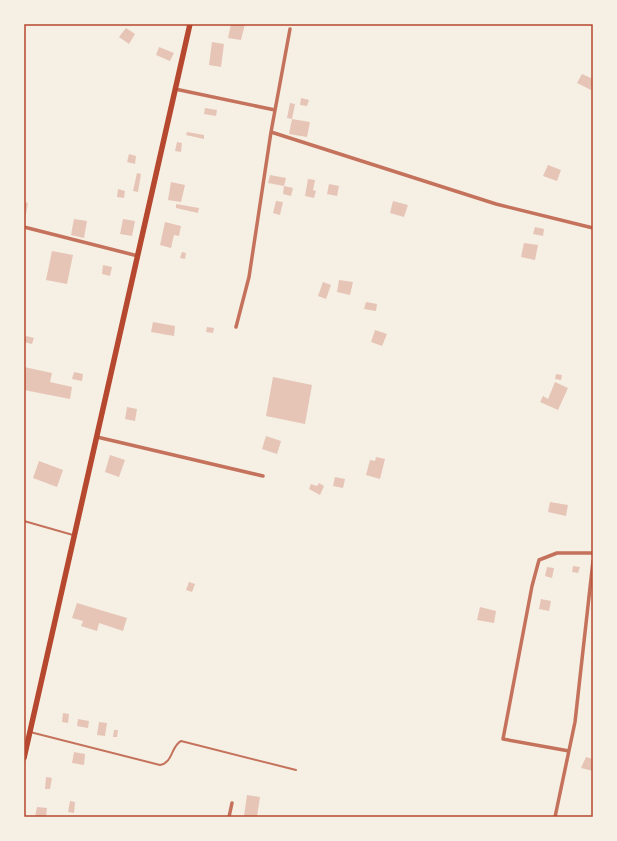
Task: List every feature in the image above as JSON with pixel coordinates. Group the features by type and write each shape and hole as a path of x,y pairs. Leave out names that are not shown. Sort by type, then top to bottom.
{"main road":[{"path":"24,758 190,24"}],"street":[{"path":"236,327 249,277 271,132 290,29"},
{"path":"175,89 275,110"},
{"path":"271,132 496,204 593,228"},
{"path":"24,226 138,256"},
{"path":"97,437 263,476"},
{"path":"569,751 504,739 532,586 539,560 557,553 593,553"},
{"path":"555,817 575,722 593,561"},
{"path":"229,817 232,803"}],"lane":[{"path":"24,521 75,536"},
{"path":"30,732 160,766 167,762 178,743 181,741 296,770"}],"building":[{"path":"231,24 245,24 241,40 228,38"},
{"path":"126,28 135,34 129,44 119,37"},
{"path":"212,42 224,44 221,67 209,65"},
{"path":"159,47 174,53 170,61 156,55"},
{"path":"582,74 593,79 591,90 577,83"},
{"path":"301,98 309,100 307,106 300,105"},
{"path":"290,103 295,104 292,119 287,118"},
{"path":"205,108 217,110 216,116 204,114"},
{"path":"292,119 310,122 307,137 289,134"},
{"path":"187,132 204,135 204,139 186,135"},
{"path":"177,142 182,143 181,152 175,151"},
{"path":"129,154 136,156 135,164 127,162"},
{"path":"548,165 561,170 557,181 543,176"},
{"path":"137,173 141,174 138,192 133,191"},
{"path":"270,175 286,178 284,186 268,183"},
{"path":"308,179 315,180 313,190 316,191 314,198 305,196"},
{"path":"171,182 185,185 181,202 168,200"},
{"path":"329,184 339,186 337,196 327,194"},
{"path":"284,186 293,188 291,196 283,194"},
{"path":"118,189 125,191 124,198 117,197"},
{"path":"276,201 283,202 280,215 273,213"},
{"path":"393,201 408,205 404,217 390,213"},
{"path":"24,202 28,203 25,220 24,220"},
{"path":"176,204 199,208 198,213 176,208"},
{"path":"74,219 87,221 84,238 71,235"},
{"path":"123,219 135,221 132,236 120,234"},
{"path":"165,222 181,226 179,236 174,235 171,248 160,245"},
{"path":"535,227 544,229 543,236 533,234"},
{"path":"524,243 538,245 535,260 521,257"},
{"path":"52,251 73,255 67,284 46,280"},
{"path":"182,252 186,253 185,259 180,258"},
{"path":"103,265 112,267 110,276 102,274"},
{"path":"339,280 353,282 350,295 337,292"},
{"path":"323,282 331,285 326,299 318,296"},
{"path":"366,302 377,304 376,311 364,309"},
{"path":"153,322 175,326 174,336 151,332"},
{"path":"207,327 214,328 213,333 206,332"},
{"path":"375,330 387,334 382,346 371,342"},
{"path":"26,336 34,338 32,344 24,342"},
{"path":"24,367 52,373 50,382 72,387 70,399 24,390"},
{"path":"74,372 83,374 82,381 72,379"},
{"path":"556,374 562,375 561,380 555,379"},
{"path":"273,377 312,385 305,424 266,416"},
{"path":"555,382 568,388 558,410 540,402 543,396 548,399"},
{"path":"127,407 137,409 135,421 125,419"},
{"path":"266,436 281,441 277,454 262,449"},
{"path":"110,455 125,460 119,477 105,472"},
{"path":"376,457 385,459 380,479 366,475 370,460 375,461"},
{"path":"39,461 63,470 57,487 33,478"},
{"path":"335,477 345,479 343,488 333,486"},
{"path":"319,483 324,486 320,495 309,489 311,484 317,486"},
{"path":"550,502 568,505 566,516 548,512"},
{"path":"573,566 580,567 578,573 572,572"},
{"path":"547,567 554,568 552,578 545,576"},
{"path":"189,582 195,584 192,592 186,590"},
{"path":"541,599 551,601 549,611 539,609"},
{"path":"77,603 127,618 123,631 99,623 97,631 81,626 83,621 72,618"},
{"path":"480,607 496,611 494,623 477,620"},
{"path":"63,713 69,714 68,723 62,722"},
{"path":"78,719 89,721 88,728 77,726"},
{"path":"99,722 107,723 105,736 97,735"},
{"path":"114,730 118,730 117,737 113,737"},
{"path":"74,752 85,754 84,765 72,763"},
{"path":"586,757 593,759 593,771 581,768"},
{"path":"46,777 52,778 50,789 45,789"},
{"path":"247,795 260,797 257,817 244,816"},
{"path":"70,801 75,802 74,813 68,812"},
{"path":"37,807 47,808 46,817 35,817"}]}
